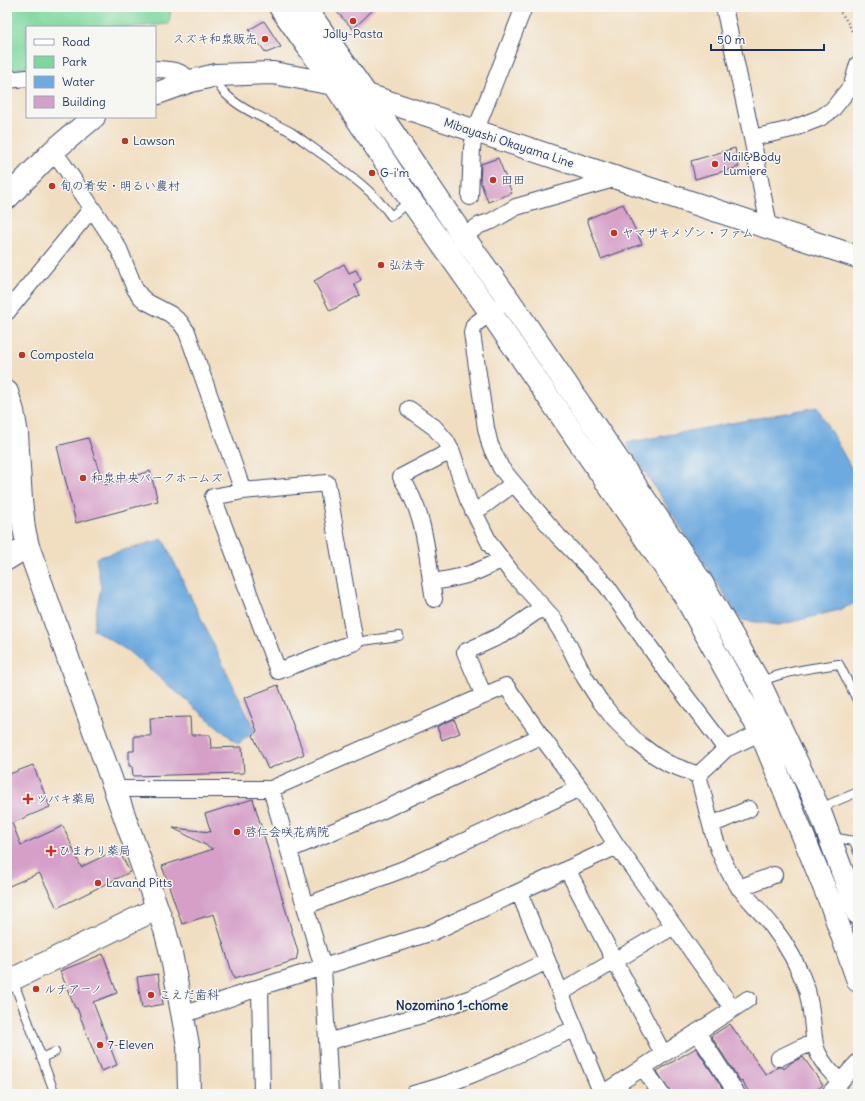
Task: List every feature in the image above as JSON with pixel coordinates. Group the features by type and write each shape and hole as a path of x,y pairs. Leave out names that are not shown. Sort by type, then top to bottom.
{"street":[{"path":"280,7 334,84 411,201 490,312 684,595 770,729 819,809 858,914"},
{"path":"305,7 509,300 702,583 759,682 770,729 858,981"},
{"path":"470,197 472,148 475,132 524,7"},
{"path":"724,7 767,216 763,227"},
{"path":"752,138 792,129 820,118 832,110 855,85 858,64"},
{"path":"156,69 175,70 186,75 191,81"},
{"name":"Mibayashi Okayama Line","path":"156,94 191,81 216,75 273,73 334,84 475,132 858,257"},
{"path":"7,80 26,78"},
{"path":"7,198 53,151 93,118"},
{"path":"53,151 64,164 119,249 135,289 141,297 170,314 180,322 187,332 243,491"},
{"path":"463,236 480,225 492,221 516,207 617,178"},
{"path":"7,312 92,208"},
{"path":"509,300 490,312 474,325 472,333 486,428 490,445 501,468 558,536 606,585 668,673 726,750"},
{"path":"7,392 13,411 17,434 21,500 24,529 28,546 116,789 151,889 156,909 165,930 171,953 188,1045 189,1094"},
{"path":"409,409 434,427 446,441 452,452 462,485 473,511 490,544 512,573 552,617 564,636 585,678 615,720 637,742 654,755 669,764 698,775"},
{"path":"434,599 420,519 410,493 401,477 441,456 452,452"},
{"path":"327,483 355,642 278,671 213,497 243,491 327,483"},
{"path":"473,511 482,507 513,484"},
{"path":"7,558 28,546"},
{"path":"431,582 474,574 501,558"},
{"path":"484,696 465,652 504,634 543,606"},
{"path":"116,789 271,789 506,686 580,788 617,846 733,1009"},
{"path":"698,775 726,750 770,729"},
{"path":"290,850 379,812 541,736"},
{"path":"698,775 715,841 722,858 739,888 782,939 799,970 807,991 811,1011 814,1043 824,1063 832,1074 840,1081"},
{"path":"305,906 404,869 580,788"},
{"path":"271,789 290,850 323,968 330,1094"},
{"path":"711,825 749,809"},
{"path":"183,1015 260,987 433,932 617,846"},
{"path":"567,869 663,1054"},
{"path":"739,888 774,875"},
{"path":"519,892 602,1094 748,999"},
{"path":"10,981 156,909"},
{"path":"560,993 674,926"},
{"path":"327,1042 426,1014 471,998 547,961"},
{"path":"260,987 262,1094"},
{"path":"414,1094 432,1090 492,1067 551,1038 575,1029"},
{"path":"697,1032 737,1094"},
{"path":"779,1058 814,1043"},
{"path":"829,1094 858,1062"},
{"path":"643,1067 661,1094"}],"lane":[{"path":"216,75 218,86 236,103 291,133 317,150 377,199 391,216 411,201"},
{"path":"355,642 399,636"},
{"path":"759,682 772,676 802,669 839,664 858,702"},
{"path":"819,809 858,792"},
{"path":"829,836 854,841 858,852"},
{"path":"10,981 55,1094"},
{"path":"41,1058 55,1052"}],"path":[{"path":"835,7 852,30 858,43"}],"green space":[{"path":"7,7 171,7 169,24 144,26 26,26 26,67 7,70"}],"water":[{"path":"817,407 858,480 858,602 839,610 779,625 741,620 626,443"},
{"path":"163,539 255,731 238,744 128,651 93,629 101,587 96,558"}],"building":[{"name":"Jolly-Pasta","path":"332,7 376,7 353,29"},
{"name":"スズキ和泉販売","path":"264,21 281,47 266,53 249,30"},
{"name":"Nail&Body Lumiere","path":"735,148 739,167 695,179 691,161"},
{"name":"田田","path":"498,158 512,193 488,202 480,181 481,164"},
{"name":"ヤマザキメゾン・ファム","path":"623,204 642,244 601,259 587,219"},
{"path":"344,264 349,273 356,270 361,280 354,284 360,295 330,311 314,281"},
{"name":"和泉中央パークホームズ","path":"88,438 104,485 150,471 158,501 76,523 57,446"},
{"path":"278,685 304,754 268,769 253,735 257,731 244,698"},
{"path":"190,717 191,735 210,735 211,748 242,747 244,773 133,776 132,766 129,766 129,751 134,751 134,736 151,736 150,718"},
{"path":"454,719 460,733 442,740 437,727"},
{"path":"33,765 50,807 12,823 21,845 63,826 81,867 118,849 130,872 57,908 39,873 7,887 7,775"},
{"name":"啓仁会咲花病院","path":"253,799 298,952 296,960 234,979 214,914 182,924 162,866 213,849 173,828 211,832 205,814"},
{"path":"103,954 117,993 93,1002 117,1065 101,1071 77,1008 75,1008 60,971"},
{"name":"こえだ歯科","path":"158,974 163,1004 142,1008 137,977"},
{"path":"730,1024 766,1075 778,1067 782,1067 784,1069 792,1062 803,1057 823,1085 811,1094 750,1094 711,1036"},
{"path":"696,1048 725,1092 722,1094 671,1094 657,1071"}],"place":[{"name":"Jolly-Pasta","path":"353,21"},
{"name":"スズキ和泉販売","path":"265,39"},
{"name":"Lawson","path":"125,141"},
{"name":"Nail&Body Lumiere","path":"715,164"},
{"name":"G-i'm","path":"372,173"},
{"name":"田田","path":"493,180"},
{"name":"旬の肴安・明るい農村","path":"52,186"},
{"name":"ヤマザキメゾン・ファム","path":"614,233"},
{"name":"弘法寺","path":"381,265"},
{"name":"Compostela","path":"22,355"},
{"name":"和泉中央パークホームズ","path":"83,478"},
{"name":"ツバキ薬局","path":"28,799"},
{"name":"啓仁会咲花病院","path":"237,832"},
{"name":"ひまわり薬局","path":"51,851"},
{"name":"Lavand Pitts","path":"98,883"},
{"name":"ルチアーノ","path":"36,989"},
{"name":"こえだ歯科","path":"151,995"},
{"name":"7-Eleven","path":"100,1045"}],"district":[{"name":"Nozomino 1-chome","path":"452,1005"}]}
